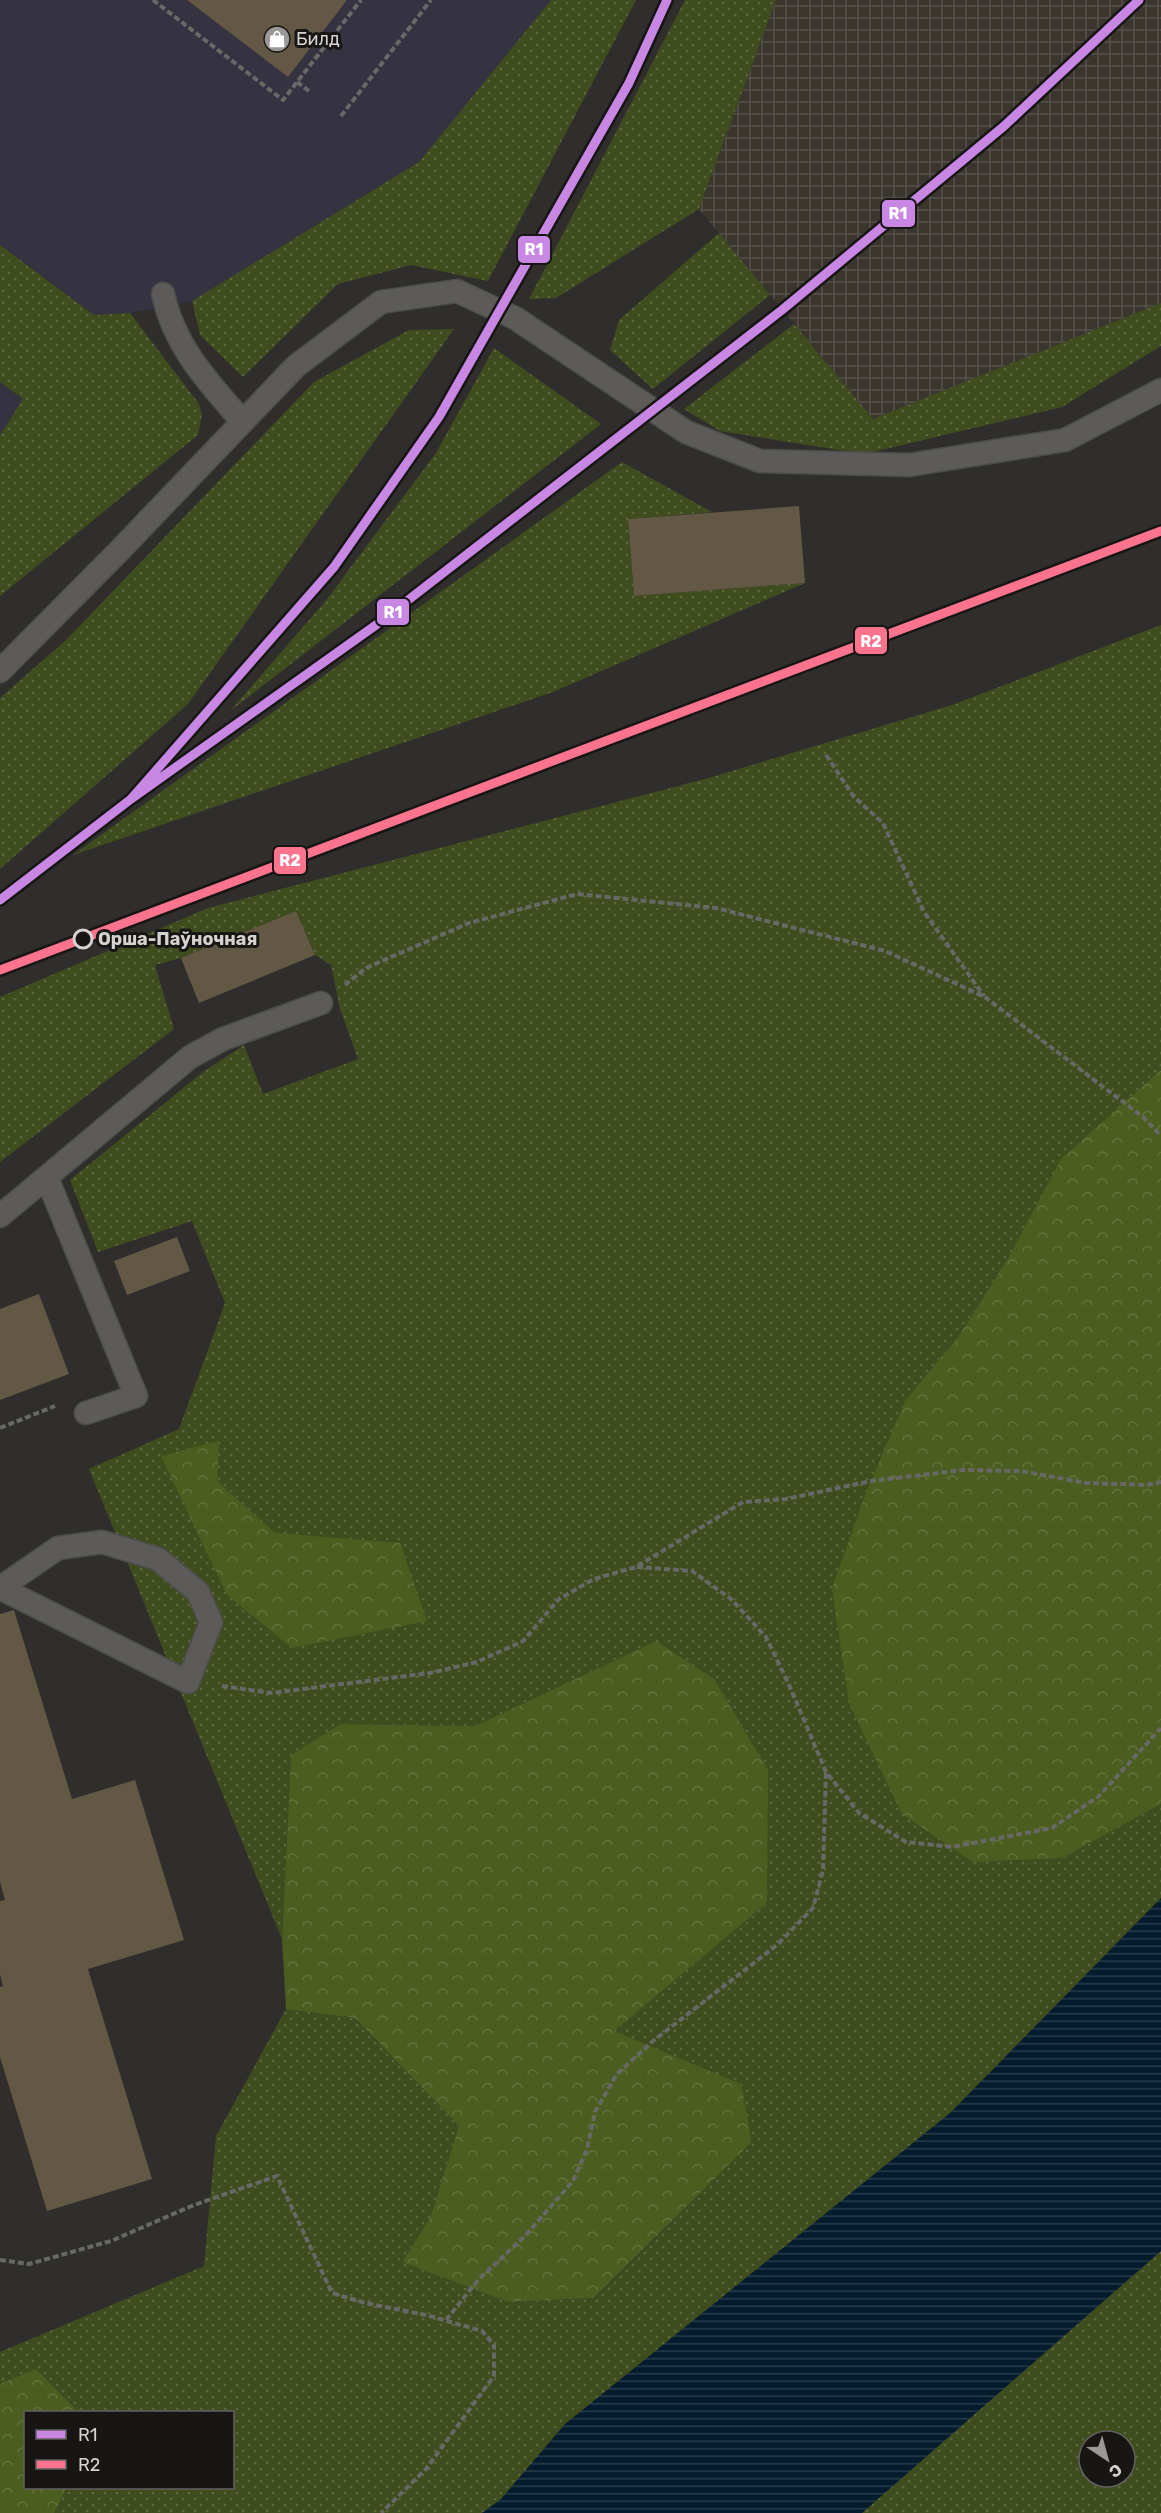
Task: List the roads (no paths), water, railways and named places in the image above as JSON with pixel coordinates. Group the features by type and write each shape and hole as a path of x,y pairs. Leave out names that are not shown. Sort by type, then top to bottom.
{"lane":[{"path":"0,671 296,366 381,302 457,291 515,318 686,432 760,461 909,465 1065,440 1161,390"},
{"path":"163,294 173,329 186,352 242,422"},
{"path":"0,1216 190,1057 222,1039 321,1003"},
{"path":"47,1178 136,1396 86,1413"},
{"path":"102,1542 158,1559 198,1592 211,1622 188,1682 0,1588 58,1548 102,1542"}],"water":[{"path":"1161,1898 1161,2251 862,2513 482,2513 501,2499 565,2424 950,2113"}],"place":[{"name":"Билд","path":"277,39"},
{"name":"Орша-Паўночная","path":"83,939"}]}
